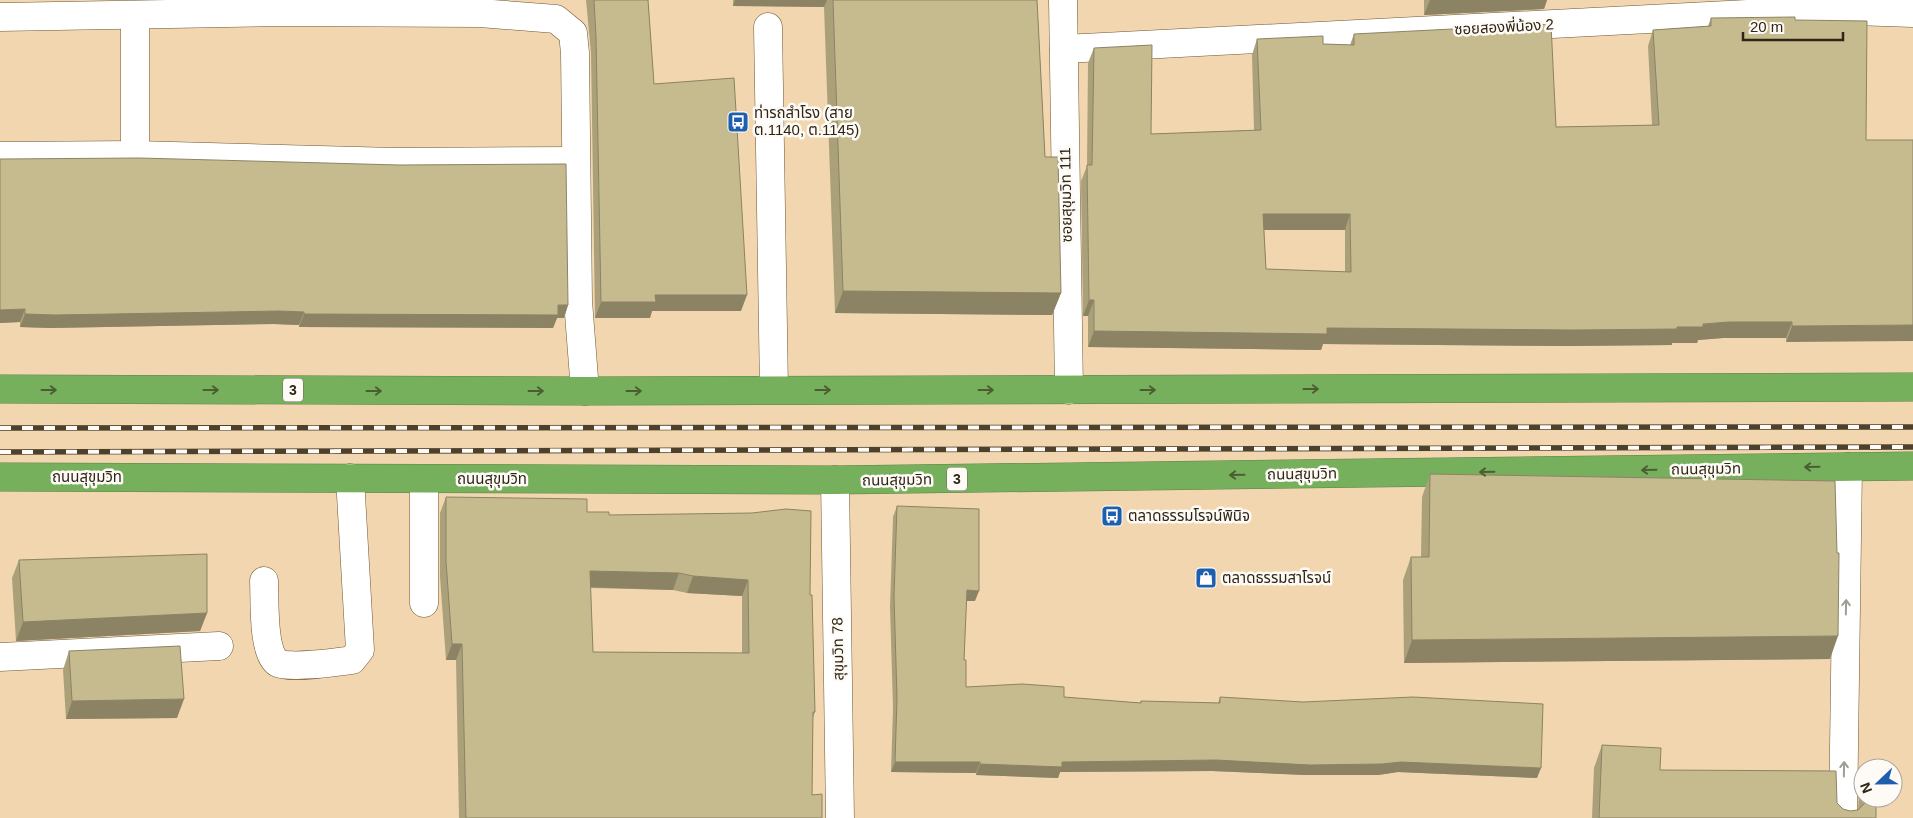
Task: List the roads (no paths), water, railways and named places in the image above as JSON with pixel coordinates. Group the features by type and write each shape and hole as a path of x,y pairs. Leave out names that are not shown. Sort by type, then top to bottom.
{"highway":[{"name":"3","path":"0,389 585,391 1913,387"},
{"name":"ถนนสุขุมวิท","path":"0,477 835,480 1913,466"}],"street":[{"name":"ซอยสุขุมวิท 111","path":"1063,0 1069,390"},
{"path":"0,17 135,15 279,6 480,13 556,20 572,33 575,53 578,301 585,391"},
{"name":"ซอยสองพี่น้อง 2","path":"1064,49 1825,10 1913,13"},
{"path":"134,155 135,15"},
{"path":"768,27 774,390"},
{"path":"0,156 134,155 396,162 575,161"},
{"path":"1843,818 1848,467"},
{"path":"264,581 268,646 273,659 280,664 325,664 352,660 360,650 350,478"},
{"path":"424,479 424,603"},
{"name":"สุขุมวิท 78","path":"835,480 840,818"},
{"path":"0,657 219,646"}],"railway":[{"path":"0,428 1913,427"},
{"path":"0,452 1913,447"}],"place":[{"name":"ท่ารถสำโรง (สาย ต.1140, ต.1145)","path":"738,122"},
{"name":"ตลาดธรรมโรจน์พินิจ","path":"1112,516"},
{"name":"ตลาดธรรมสาโรจน์","path":"1206,578"}]}
